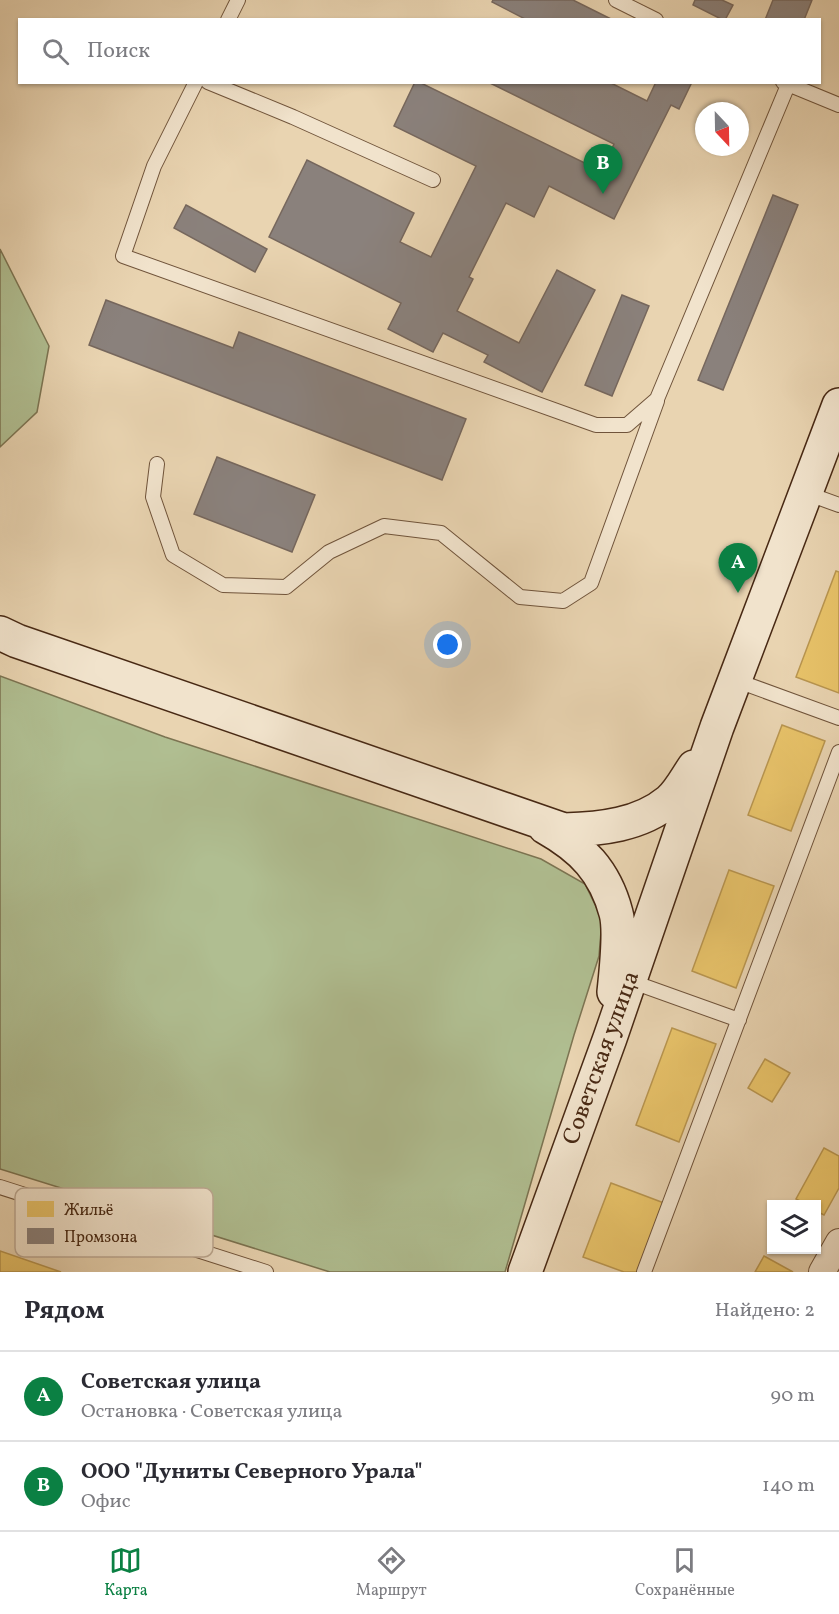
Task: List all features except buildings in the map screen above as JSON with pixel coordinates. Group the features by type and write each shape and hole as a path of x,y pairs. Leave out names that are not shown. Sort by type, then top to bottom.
{"main road":[{"name":"Советская улица","path":"525,1272 610,1038 717,727 839,405"},
{"path":"0,633 39,649 564,830 599,830 640,818 670,800 717,727"},
{"path":"530,818 559,834 588,858 602,879 617,915 610,1038"}],"street":[{"path":"822,1272 839,1242"}],"lane":[{"path":"229,18 238,0"},
{"path":"616,0 652,18"},
{"path":"195,84 154,166 123,256 596,425 627,424 657,399"},
{"path":"213,84 433,180"},
{"path":"157,464 153,497 173,555 223,585 286,587 329,552 384,526 441,533 520,597 562,601 591,583 657,399 786,84 839,105"},
{"path":"806,493 839,505"},
{"path":"735,680 839,718"},
{"path":"644,1272 839,752"},
{"path":"630,981 739,1020"},
{"path":"0,1187 15,1192"},
{"path":"213,1255 266,1272"}],"green space":[{"path":"0,249 49,346 37,412 0,447"},
{"path":"0,676 165,737 541,859 585,884 602,919 599,956 505,1272 330,1272 213,1235 213,1188 61,1188 0,1169"}],"place":[{"name":"ООО \"Дуниты Северного Урала\"","path":"603,194"},
{"name":"Советская улица","path":"738,593"}]}
